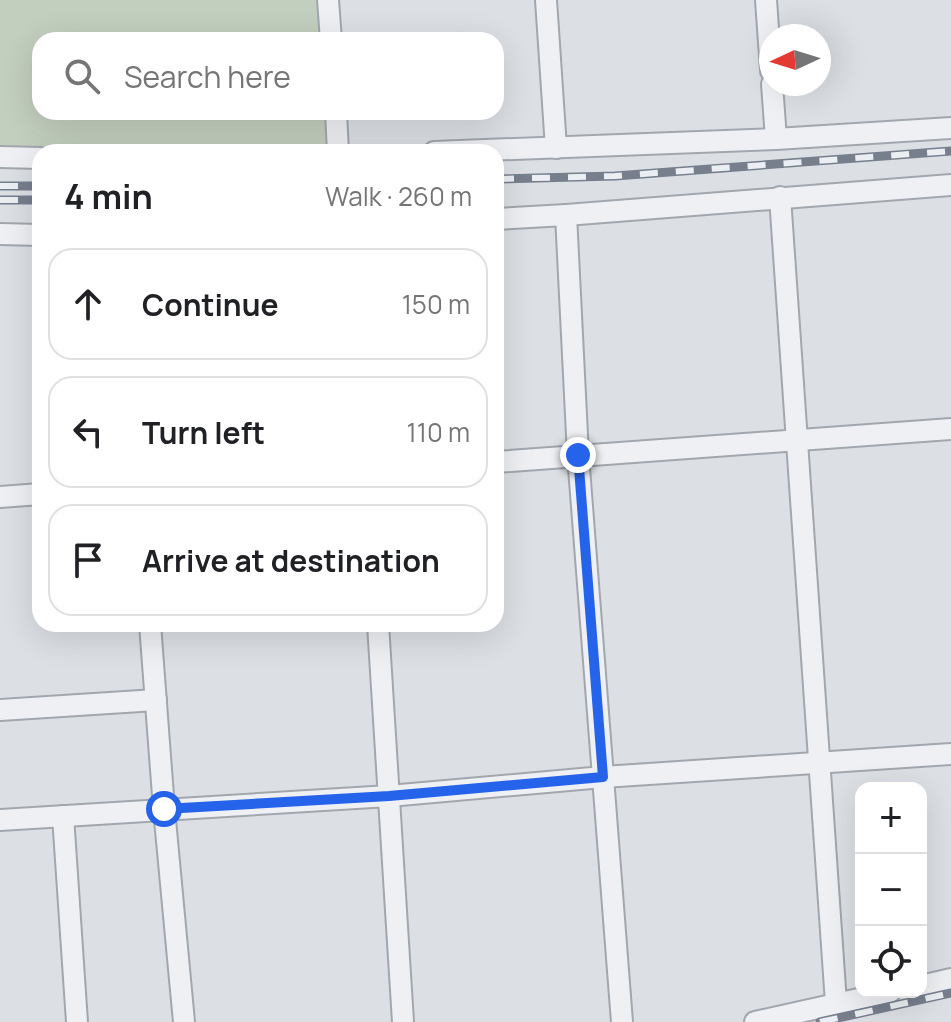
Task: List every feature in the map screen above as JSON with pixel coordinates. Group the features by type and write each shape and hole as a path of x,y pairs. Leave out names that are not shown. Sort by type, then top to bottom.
{"street":[{"path":"328,0 330,32"},
{"path":"546,0 556,148"},
{"path":"766,0 768,24"},
{"path":"773,96 776,139"},
{"path":"336,120 338,144"},
{"path":"504,150 776,139 951,128"},
{"path":"0,157 32,158"},
{"path":"504,219 951,185"},
{"path":"780,197 836,1003"},
{"path":"566,215 578,455 622,1022"},
{"path":"0,234 32,235"},
{"path":"504,461 951,429"},
{"path":"0,497 32,495"},
{"path":"151,632 184,1022"},
{"path":"379,632 403,1022"},
{"path":"0,710 156,700"},
{"path":"0,820 389,796 603,777 951,754"},
{"path":"63,816 77,1022"},
{"path":"927,985 951,979"},
{"path":"755,1022 861,998"}],"green space":[{"path":"0,0 321,0 323,32 32,32 32,120 331,120 330,144 32,144 32,147 0,147"}],"railway":[{"path":"504,179 615,176 951,151"},
{"path":"0,186 32,186"},
{"path":"0,200 32,200"},
{"path":"820,1022 951,993"}],"route":[{"path":"164,809 389,796 603,777 578,455"}]}
